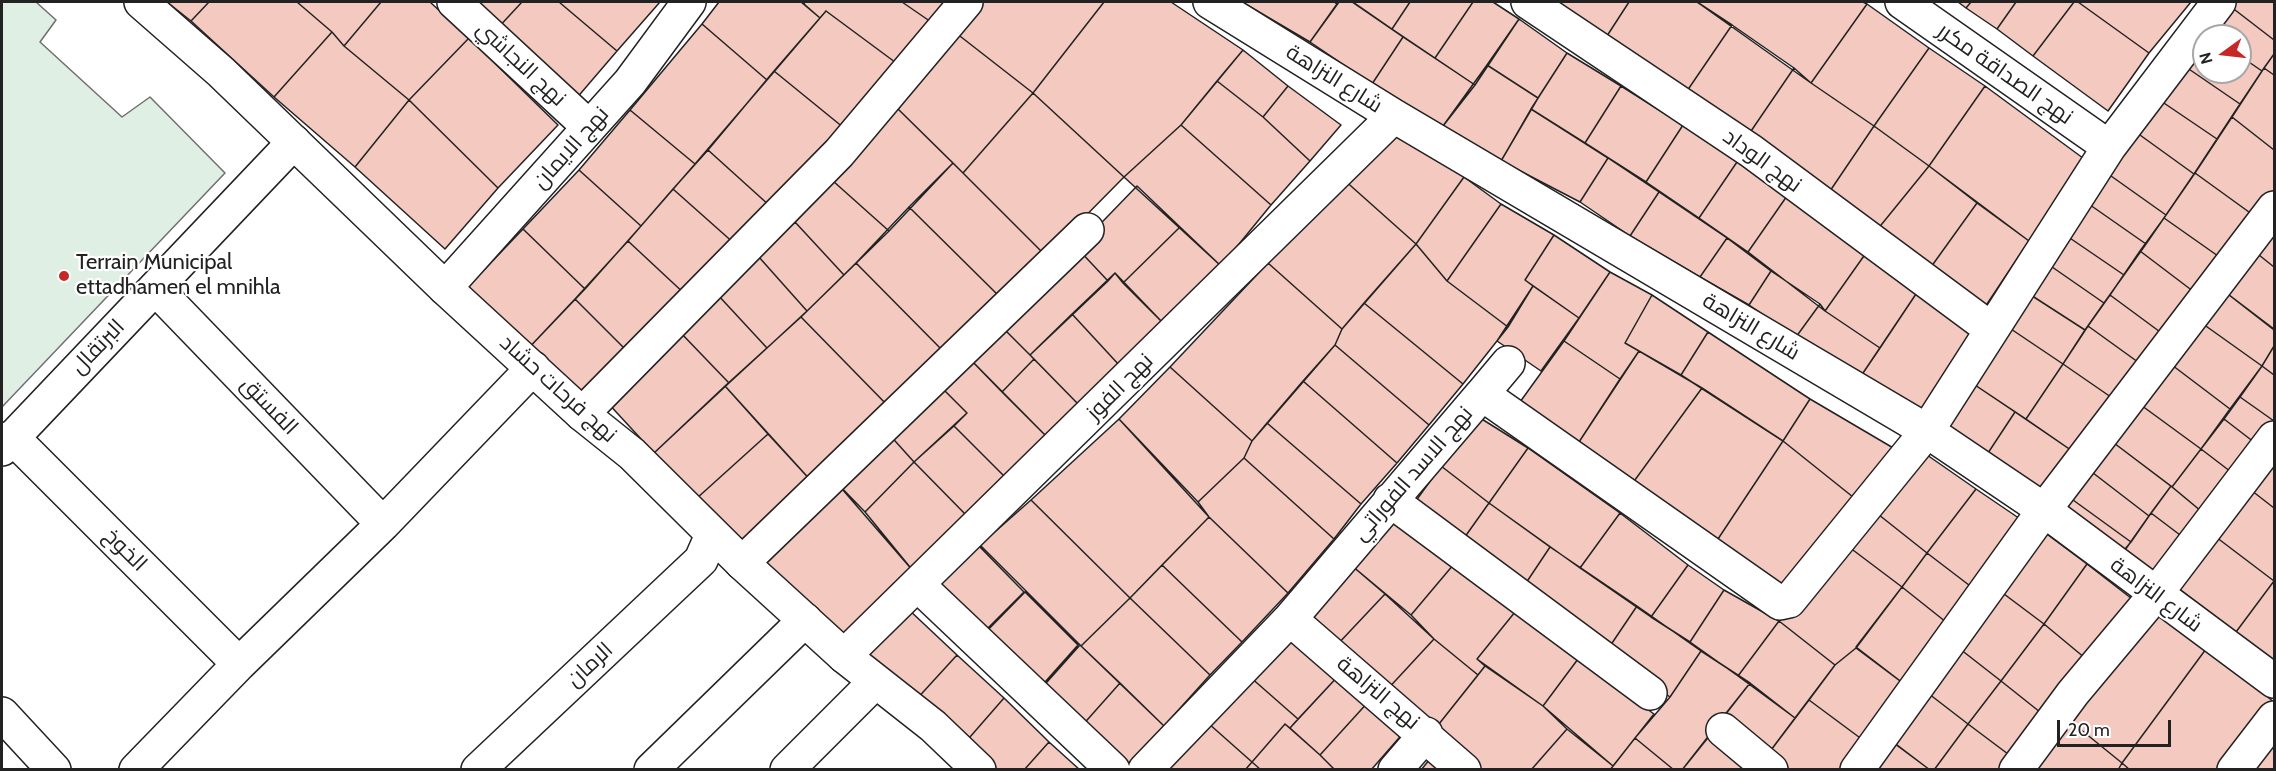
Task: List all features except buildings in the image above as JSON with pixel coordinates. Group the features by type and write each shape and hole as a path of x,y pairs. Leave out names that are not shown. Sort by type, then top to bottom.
{"street":[{"name":"نهج فرحات حشاد","path":"141,2 294,142 445,288 582,414 632,454 674,493 707,547 742,563 844,656 933,726 979,770"},
{"name":"نهج النجاشي","path":"454,2 589,128"},
{"name":"نهج الايمان","path":"445,288 630,82 689,2"},
{"path":"582,414 839,153 966,2"},
{"name":"شارع النزاهة","path":"1210,2 1394,117 1927,431 2044,510 2155,595 2274,681"},
{"name":"نهج الوداد","path":"1528,2 1751,151 1991,329"},
{"name":"نهج الصداقة مكرر","path":"1902,2 2109,147"},
{"path":"1927,431 2109,147 2219,2"},
{"name":"نهج الفوز","path":"844,656 1394,117"},
{"name":"البرتقال","path":"7,443 294,142"},
{"path":"1857,770 2044,510 2274,208"},
{"path":"742,563 1087,230"},
{"name":"الفستق","path":"155,288 383,524"},
{"path":"1482,394 1508,363"},
{"path":"136,770 239,664 383,524 533,368"},
{"name":"نهج الاسد الفوراتي","path":"1145,770 1290,619 1482,394 1780,603 1793,598 1927,431"},
{"path":"2016,770 2073,693 2155,595 2274,438"},
{"name":"الخوخ","path":"7,443 239,664"},
{"path":"1390,500 1650,693"},
{"name":"الرمان","path":"478,770 707,547"},
{"path":"918,585 1113,770"},
{"name":"نهج النزاهة","path":"1290,619 1426,734 1464,770"},
{"path":"651,770 805,620"},
{"path":"787,770 875,682"},
{"path":"2,714 54,770"},
{"path":"2234,770 2274,718"},
{"path":"1723,730 1771,770"},
{"path":"1395,770 1426,734"}],"green space":[{"name":"Terrain Municipal ettadhamen el mnihla","path":"2,2 36,2 56,20 40,42 122,117 150,97 225,173 2,407"}],"place":[{"name":"Terrain Municipal ettadhamen el mnihla","path":"64,276"}]}
